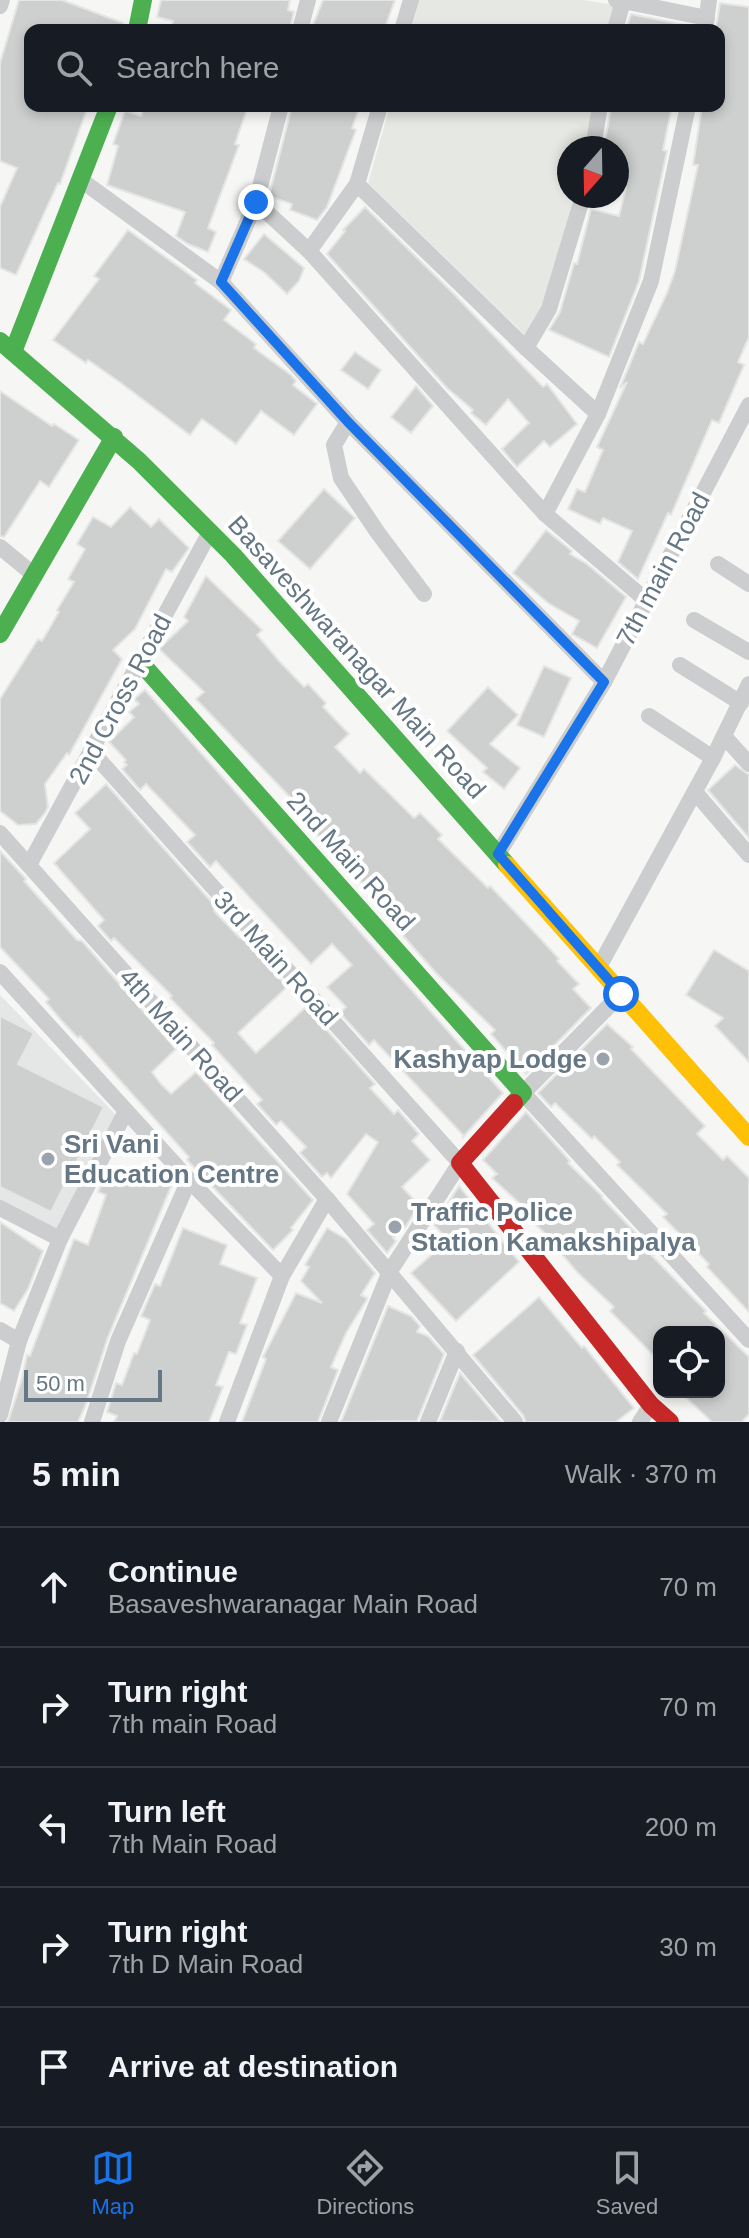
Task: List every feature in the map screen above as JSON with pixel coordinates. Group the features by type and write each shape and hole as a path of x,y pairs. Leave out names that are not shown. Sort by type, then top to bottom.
{"street":[{"path":"0,6 2,0"},
{"path":"138,24 143,0"},
{"path":"302,24 308,0"},
{"path":"404,24 411,0"},
{"path":"616,24 620,1 706,24 709,0"},
{"path":"7,347 81,180 107,112"},
{"path":"221,282 256,202 279,112"},
{"path":"309,251 357,184 378,112"},
{"path":"595,136 599,112"},
{"path":"545,514 598,414 651,281 687,112"},
{"name":"7th main Road","path":"81,180 221,282 348,422 604,682"},
{"path":"357,184 598,414"},
{"path":"256,202 309,251 545,514 647,601"},
{"path":"526,348 549,309 579,208"},
{"name":"Basaveshwaranagar Main Road","path":"7,347 114,437 233,555 749,1137"},
{"name":"7th main Road","path":"498,854 604,682 749,405"},
{"path":"348,422 334,445 341,478 424,594"},
{"path":"0,634 114,437"},
{"name":"2nd Cross Road","path":"29,865 210,532"},
{"path":"0,547 33,574"},
{"path":"718,564 749,584"},
{"path":"694,620 749,652"},
{"name":"2nd Main Road","path":"141,663 523,1093"},
{"path":"680,665 741,703"},
{"path":"599,967 695,792 749,684"},
{"path":"649,716 713,758"},
{"path":"724,736 749,764"},
{"name":"3rd Main Road","path":"92,752 460,1163"},
{"path":"695,792 749,855"},
{"name":"4th Main Road","path":"0,833 390,1271 515,1422"},
{"path":"0,972 189,1180 282,1276"},
{"path":"329,1422 390,1271 460,1163 523,1093 621,994"},
{"path":"523,1093 749,1340"},
{"path":"0,1415 19,1341 60,1239 126,1111"},
{"path":"460,1163 651,1405 670,1422"},
{"path":"92,1422 118,1341 189,1180"},
{"path":"227,1422 282,1276 327,1199"},
{"path":"0,1208 60,1239"},
{"path":"0,1330 19,1341"},
{"path":"428,1422 457,1351"},
{"path":"640,1422 651,1405"}],"shaded area":[{"path":"419,0 583,0 614,5 609,24 413,24"},
{"path":"388,112 592,112 587,136 557,136 557,208 571,208 546,308 526,336 368,183"},
{"name":"Sri Vani Education Centre","path":"0,995 118,1117 57,1231 0,1202"}],"building":[{"path":"19,0 62,0 123,23 24,24 24,112 86,112 60,184 16,275 0,268 0,207 17,168 0,161 0,63"},
{"path":"161,0 290,0 288,10 294,12 291,24 172,24 173,21 157,17"},
{"path":"323,0 395,0 386,24 313,24"},
{"path":"720,3 749,7 749,337 738,362 744,365 719,423 712,420 671,515 668,513 638,579 618,562 632,531 603,518 600,524 568,509 577,489 585,492 603,450 597,447 627,382 620,388 675,271 698,165 693,165 701,112 725,112 725,24 717,24"},
{"path":"631,14 679,24 628,24"},
{"path":"125,112 141,116 143,112 246,112 235,144 239,145 208,228 216,232 208,252 176,236 185,212 107,185 118,146 113,144"},
{"path":"290,112 358,112 352,128 356,130 327,207 317,220 290,210 292,204 269,196"},
{"path":"610,112 671,112 663,150 667,151 639,281 609,357 549,330 560,312 574,263 577,264 591,209 619,216 621,208 629,208 629,136 606,136"},
{"path":"365,207 543,387 547,384 577,424 550,447 544,441 517,467 502,449 529,423 508,399 486,425 471,413 473,410 447,388 327,254 343,230"},
{"path":"128,230 197,280 195,283 231,310 224,320 256,344 254,348 291,375 296,381 293,385 317,404 294,435 261,411 236,444 202,419 190,435 88,360 86,363 53,340 99,279 94,276"},
{"path":"264,234 304,268 299,281 287,294 244,259"},
{"path":"355,352 381,370 368,389 341,370"},
{"path":"416,386 433,406 411,433 391,417"},
{"path":"0,391 79,440 49,487 40,481 4,537 0,536"},
{"path":"324,489 355,518 310,569 278,541"},
{"path":"130,507 151,527 159,519 189,548 172,572 166,569 135,629 113,650 122,659 69,755 67,753 45,784 48,807 45,813 36,824 18,825 0,811 0,699 59,612 57,610 74,582 68,579 85,549 77,544 93,517 111,527"},
{"path":"546,530 572,551 570,554 587,564 626,597 597,648 572,634 579,621 548,603 513,573"},
{"path":"206,576 262,630 257,635 279,661 304,687 308,684 326,703 323,707 349,734 335,747 360,773 364,769 414,818 420,813 442,835 438,839 488,888 490,886 579,984 573,989 591,1008 526,1074 491,1034 495,1030 436,973 399,931 403,927 287,802 291,798 196,699 204,692 159,649 188,621 184,617"},
{"path":"544,666 571,678 544,737 517,725"},
{"path":"488,687 518,715 490,744 520,768 504,789 483,772 487,768 447,731"},
{"path":"145,690 503,1093 464,1136 374,1040 369,1045 340,1013 346,1007 327,987 352,965 332,944 311,964 216,861 210,867 187,842 195,835 146,784 140,790 122,769 127,765 126,760 109,742 134,717 129,712 139,704 134,699"},
{"path":"735,765 749,775 749,838 708,790"},
{"path":"106,784 217,908 214,911 239,937 241,935 287,987 238,1033 256,1053 306,1007 375,1084 370,1088 394,1114 398,1110 419,1134 412,1141 430,1160 402,1187 419,1205 406,1226 393,1238 396,1241 387,1253 367,1230 374,1224 347,1194 378,1142 366,1134 331,1178 327,1173 322,1177 300,1153 306,1147 281,1121 276,1125 257,1104 262,1100 212,1045 214,1043 170,998 172,996 98,926 104,920 54,863 90,829 75,813"},
{"path":"0,851 176,1049 152,1072 161,1084 171,1094 196,1072 313,1200 291,1228 293,1230 273,1250 187,1160 189,1157 80,1036 78,1038 61,1020 46,1002 49,999 0,947"},
{"path":"714,950 749,971 749,1062 715,1026 723,1018 686,995"},
{"name":"Sri Vani Education Centre","path":"0,1016 34,1033 18,1064 104,1107 51,1212 0,1187"},
{"path":"607,1024 633,1047 631,1049 705,1126 697,1134 723,1160 727,1156 749,1178 749,1312 707,1267 709,1264 663,1217 667,1214 617,1165 620,1162 555,1103 551,1107 538,1093"},
{"path":"526,1112 570,1161 568,1163 638,1235 636,1237 652,1256 717,1326 653,1326 653,1355 610,1311 614,1307 578,1273 561,1253 563,1251 526,1215 529,1212 492,1178 497,1174 483,1160"},
{"path":"109,1168 140,1181 144,1170 173,1182 108,1337 86,1404 78,1422 8,1422 27,1355 30,1356 74,1239 88,1245 106,1195 98,1192"},
{"path":"459,1186 519,1262 456,1321 411,1273 448,1240 434,1225"},
{"path":"0,1222 43,1251 28,1289 14,1311 0,1303"},
{"path":"183,1228 227,1245 220,1264 257,1278 240,1323 247,1325 236,1354 229,1352 216,1385 223,1387 209,1422 114,1422 117,1416 107,1412 116,1383 122,1385 134,1353 137,1354 150,1320 141,1316 155,1284 160,1286"},
{"path":"327,1228 346,1239 375,1273 361,1295 367,1298 366,1301 346,1333 331,1367 338,1370 318,1422 242,1422 266,1359 263,1357 296,1293 322,1303 301,1281 309,1267 305,1265"},
{"path":"539,1297 634,1408 616,1422 526,1422 473,1355"},
{"path":"388,1306 411,1316 420,1326 417,1332 428,1336 444,1354 417,1421 341,1422"},
{"path":"725,1334 749,1357 749,1414 742,1422 712,1422 686,1398 725,1398"},
{"path":"460,1373 501,1422 440,1421"}],"traffic: fast":[{"path":"138,24 143,0"},
{"path":"13,352 107,112"},
{"path":"0,341 139,461 233,555 507,865"},
{"path":"0,634 114,437"},
{"path":"141,663 523,1093 514,1103"}],"traffic: slow":[{"path":"507,865 749,1137"}],"traffic: jam":[{"path":"514,1103 460,1163 651,1405 670,1422"}],"place":[{"name":"Kashyap Lodge","path":"603,1059"},
{"name":"Sri Vani Education Centre","path":"48,1159"},
{"name":"Traffic Police Station Kamakshipalya","path":"395,1227"}],"route":[{"path":"256,202 221,282 348,422 604,682 498,854 621,994"}]}
